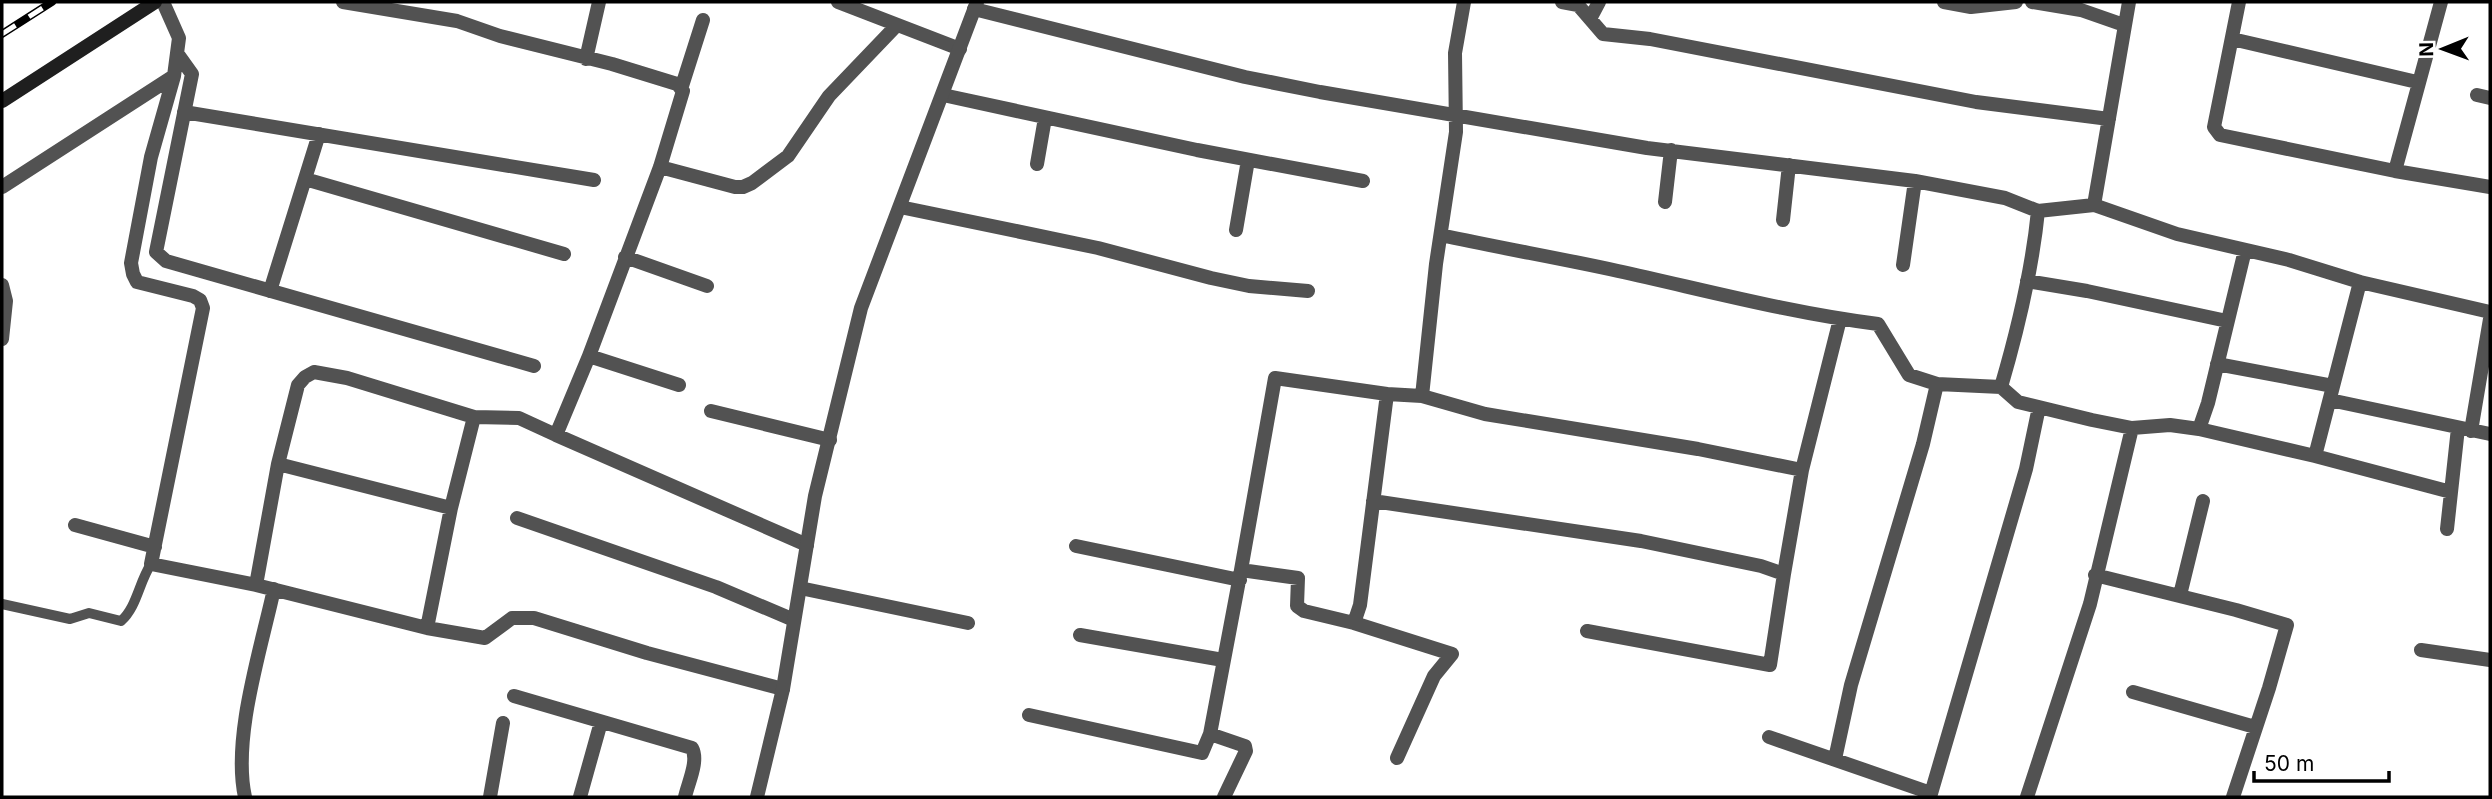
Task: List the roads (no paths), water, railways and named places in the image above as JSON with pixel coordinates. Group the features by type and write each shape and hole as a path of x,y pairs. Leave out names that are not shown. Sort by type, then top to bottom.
{"main road":[{"path":"2,101 155,2"}],"street":[{"path":"163,2 179,38 174,76 151,157 131,263 138,282 193,296 200,300 203,308 151,564 274,589 427,628 485,638 512,618 534,618 647,653 783,689"},
{"path":"343,2 457,21 500,36 612,64 677,84 683,91 660,167 589,356 556,435"},
{"path":"586,59 599,2"},
{"path":"838,2 960,49"},
{"path":"1422,396 1436,264 1454,144 1455,53 1464,2"},
{"path":"1562,2 1578,5 1603,34 1650,39 1976,102 2109,119"},
{"path":"1590,19 1599,2"},
{"path":"1944,2 1971,8 2017,2"},
{"path":"2032,2 2081,10 2124,24"},
{"path":"2094,205 2129,2"},
{"path":"2239,2 2215,132 2395,171 2490,187"},
{"path":"2395,171 2417,82 2441,2"},
{"path":"757,797 783,689 815,496 861,308 976,5 1245,77 1456,115 1671,150 1915,181 2006,198 2038,211 2094,205 2177,234 2360,282 2490,312"},
{"path":"681,89 702,20"},
{"path":"660,167 735,187 752,183 788,156 829,96 897,25"},
{"path":"2232,39 2417,82"},
{"path":"177,53 192,74 156,252 166,261 534,366"},
{"path":"2,187 174,76"},
{"path":"943,95 1248,160 1363,181"},
{"path":"184,112 594,180"},
{"path":"1037,164 1045,118"},
{"path":"270,290 319,134"},
{"path":"1665,202 1671,150"},
{"path":"1236,230 1248,160"},
{"path":"1783,220 1789,165"},
{"path":"305,179 564,254"},
{"path":"1903,265 1915,181"},
{"path":"900,206 1098,248 1249,286 1308,291"},
{"path":"2001,387 2020,322 2038,211"},
{"path":"1441,235 1618,271 1742,301 1878,324 1909,375 1937,384 2001,387 2018,402 2039,407 2132,428 2170,425 2199,429 2451,492"},
{"path":"2199,429 2245,250"},
{"path":"625,257 707,286"},
{"path":"2027,281 2227,321"},
{"path":"2315,456 2360,282"},
{"path":"2,285 6,300 2,339"},
{"path":"1587,631 1770,665 1802,470 1840,319"},
{"path":"2447,529 2451,492 2490,319"},
{"path":"589,356 679,385"},
{"path":"2217,364 2465,430 2490,434"},
{"path":"256,585 278,464 298,385 314,372 347,378 474,416 519,418 807,545"},
{"path":"1029,715 1202,753 1210,734 1275,378 1387,394 1422,396 1485,414 1698,449 1802,470"},
{"path":"1835,759 1851,685 1923,444 1937,384"},
{"path":"1354,623 1360,606 1387,394"},
{"path":"1769,737 1931,795 2026,469 2039,407"},
{"path":"711,411 830,440"},
{"path":"427,628 451,508 474,416"},
{"path":"2027,797 2090,604 2132,428"},
{"path":"278,464 451,508"},
{"path":"1373,501 1641,541 1761,566 1784,574"},
{"path":"2180,595 2203,501"},
{"path":"517,518 716,587 794,620"},
{"path":"75,525 155,547"},
{"path":"1076,546 1240,575 1298,578 1299,609 1452,654 1434,676 1396,758"},
{"path":"2095,575 2287,625 2233,797"},
{"path":"800,588 968,623"},
{"path":"245,797 242,783 243,730 274,589"},
{"path":"1080,635 1223,660"},
{"path":"2421,650 2490,660"},
{"path":"2133,692 2255,727"},
{"path":"514,696 692,748 695,752 694,761 685,797"},
{"path":"580,797 601,722"},
{"path":"490,797 503,723"},
{"path":"1210,734 1242,743 1246,751 1224,797"}],"lane":[{"path":"2,604 70,619 89,613 121,621 131,613 139,587 151,564"}],"railway":[{"path":"2,34 52,2"}]}
